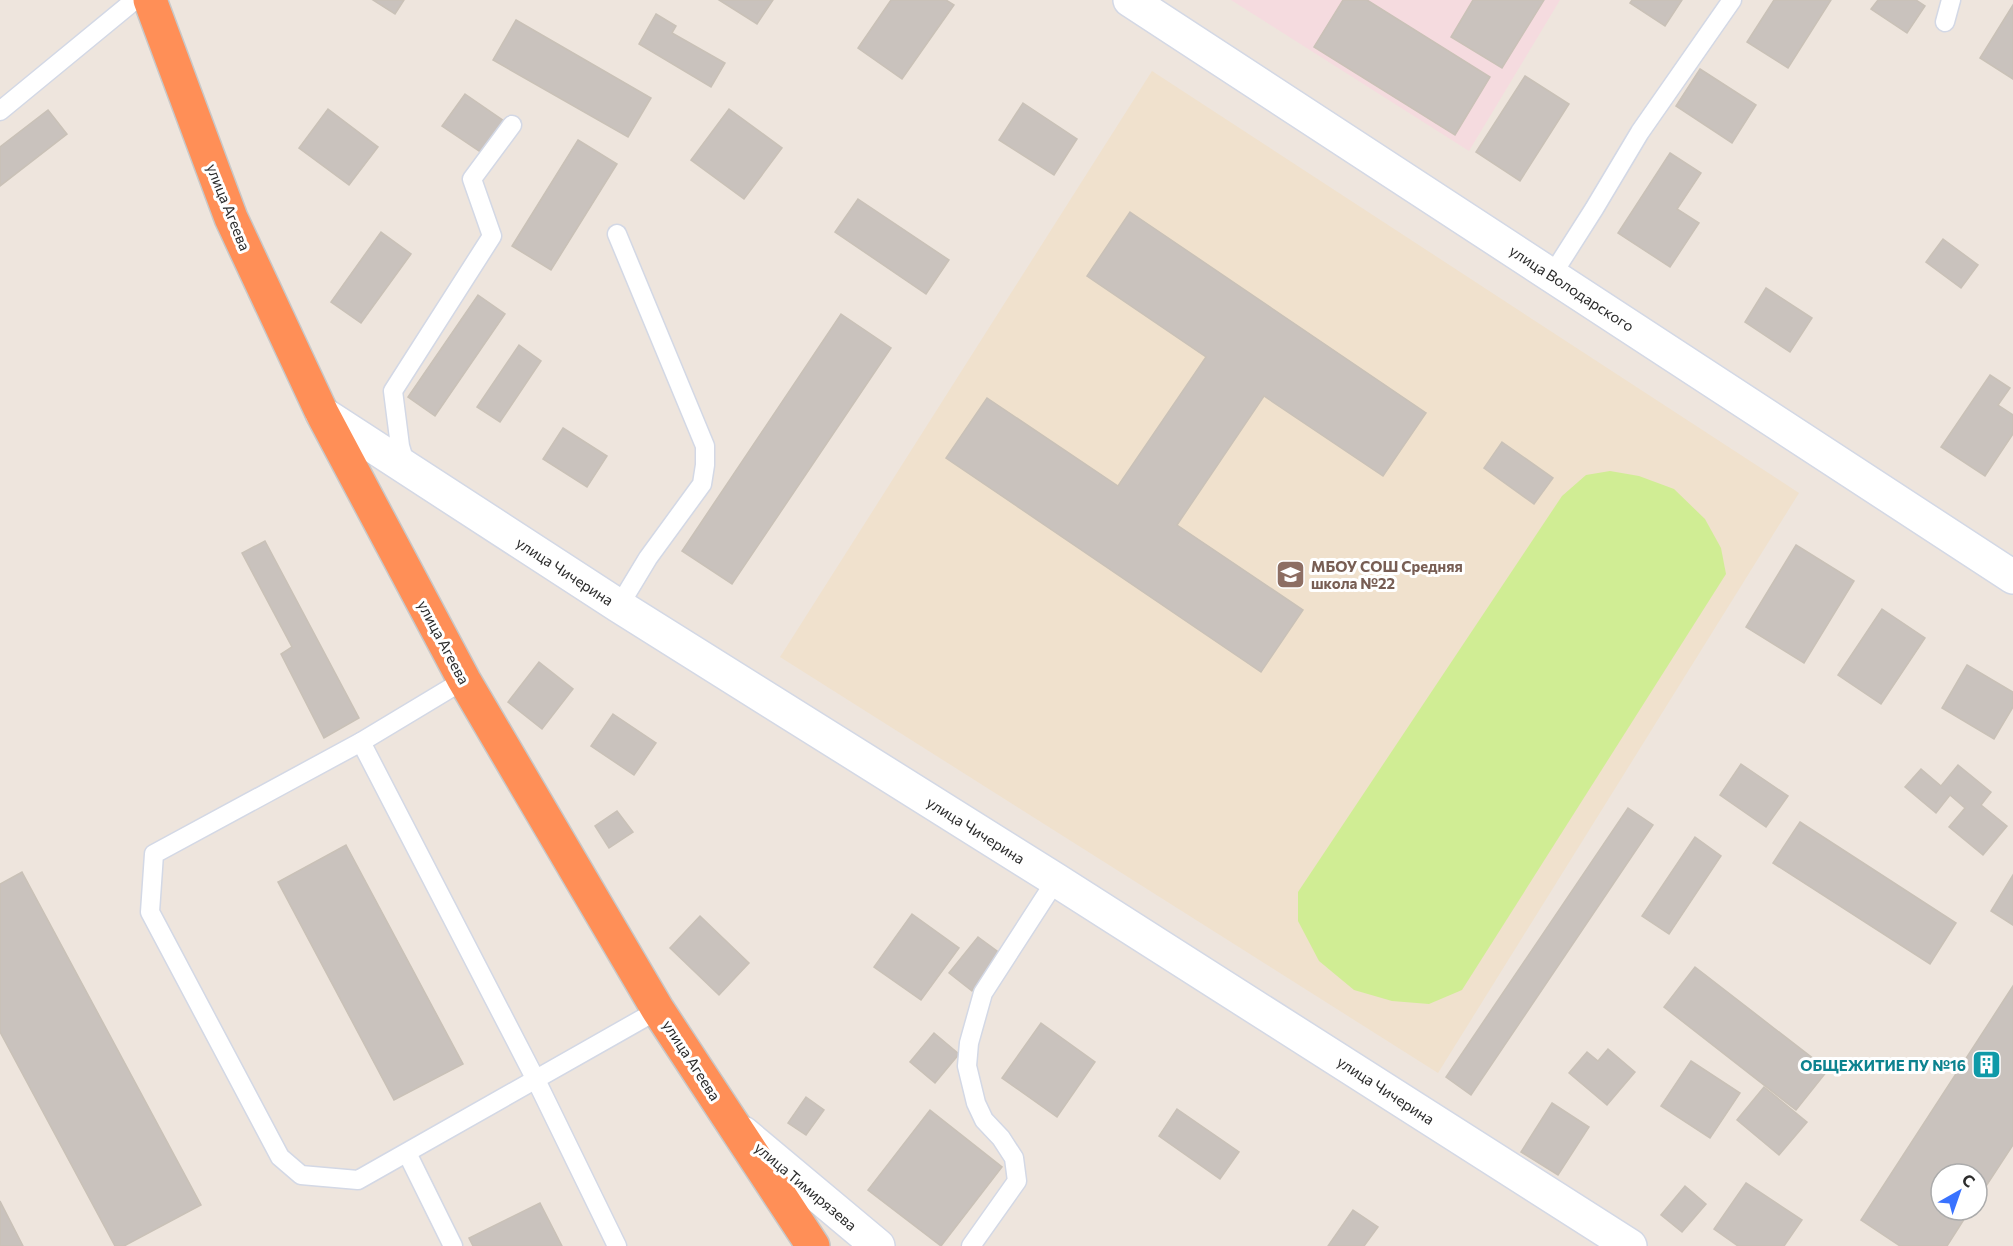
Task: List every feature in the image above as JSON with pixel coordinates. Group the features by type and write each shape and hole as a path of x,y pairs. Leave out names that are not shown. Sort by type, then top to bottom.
{"highway":[{"name":"улица Агеева","path":"150,0 231,218 322,413 464,680 658,1010 813,1246"}],"main road":[{"name":"улица Володарского","path":"1130,0 2013,577"},
{"name":"улица Чичерина","path":"322,413 619,606 1056,880 1630,1246"},
{"name":"улица Тимирязева","path":"735,1126 878,1246"}],"lane":[{"path":"0,111 135,0"},
{"path":"1552,275 1640,132 1732,0"},
{"path":"1945,22 1951,0"},
{"path":"407,468 400,446 393,392 492,236 472,179 512,125"},
{"path":"617,234 705,446 702,484 648,558 619,606"},
{"path":"464,680 361,742 154,854 150,912 280,1157 301,1175 358,1180 658,1010"},
{"path":"361,742 536,1080 617,1246"},
{"path":"971,1246 1017,1181 1014,1158 1001,1138 984,1120 976,1103 967,1066 969,1043 983,993 1056,880"},
{"path":"407,1153 453,1246"}],"shaded area":[{"path":"1231,0 1560,0 1469,151"},
{"name":"МБОУ СОШ Средняя школа №22","path":"1152,71 1799,493 1438,1073 780,657"}],"green space":[{"path":"1610,471 1639,476 1674,489 1705,519 1721,548 1726,574 1462,990 1429,1004 1392,1001 1354,990 1319,961 1298,921 1298,892 1562,496 1586,475"}],"building":[{"path":"373,0 404,0 395,14"},
{"path":"719,0 773,0 757,24"},
{"path":"891,0 946,0 954,5 902,79 858,48"},
{"path":"1343,0 1367,0 1490,77 1455,135 1314,47"},
{"path":"1473,0 1544,0 1502,68 1451,37"},
{"path":"1632,0 1682,0 1665,26 1630,3"},
{"path":"1774,0 1831,0 1788,68 1747,42"},
{"path":"1878,0 1916,0 1925,6 1907,33 1871,9"},
{"path":"2013,5 2013,79 1980,58"},
{"path":"656,14 676,26 672,33 725,63 711,87 639,44"},
{"path":"516,20 651,98 628,137 493,60"},
{"path":"1700,69 1756,105 1732,143 1676,106"},
{"path":"1525,76 1569,104 1520,181 1476,152"},
{"path":"465,94 504,121 482,153 442,126"},
{"path":"1023,103 1077,139 1054,175 999,140"},
{"path":"328,109 378,147 349,185 299,148"},
{"path":"729,109 782,148 744,199 691,160"},
{"path":"48,110 67,134 0,186 0,147"},
{"path":"578,140 617,164 551,270 512,246"},
{"path":"1670,153 1701,173 1677,209 1699,223 1670,267 1618,233"},
{"path":"858,199 949,260 926,294 835,232"},
{"path":"1130,212 1426,413 1383,476 1264,396 1177,525 1303,610 1261,672 946,458 987,398 1118,486 1206,357 1087,276"},
{"path":"381,232 411,254 361,323 331,302"},
{"path":"1943,239 1978,265 1961,288 1926,262"},
{"path":"1766,288 1812,318 1790,352 1745,322"},
{"path":"478,295 505,314 435,416 408,397"},
{"path":"841,314 891,348 732,584 682,551"},
{"path":"519,345 541,361 500,422 477,407"},
{"path":"1990,375 2010,388 1998,405 2013,415 2013,434 1985,476 1941,447"},
{"path":"563,428 607,456 587,487 543,459"},
{"path":"1502,442 1553,478 1534,504 1484,468"},
{"path":"265,541 359,718 324,738 281,654 292,647 242,553"},
{"path":"1796,545 1854,581 1804,663 1746,627"},
{"path":"1882,609 1925,638 1881,704 1838,675"},
{"path":"539,662 573,689 542,729 508,702"},
{"path":"1967,665 2013,692 2013,707 1994,739 1942,708"},
{"path":"613,714 656,743 634,775 591,746"},
{"path":"1741,764 1788,796 1766,827 1720,795"},
{"path":"1958,765 1991,792 1981,805 2007,826 1983,855 1949,827 1965,808 1950,795 1936,813 1905,787 1921,769 1941,786"},
{"path":"1628,808 1653,825 1471,1095 1446,1077"},
{"path":"617,811 633,832 609,848 595,826"},
{"path":"1800,822 1956,923 1930,964 1773,863"},
{"path":"1695,837 1721,856 1669,934 1642,916"},
{"path":"346,845 463,1064 394,1100 278,882"},
{"path":"22,872 201,1205 124,1246 115,1246 0,1032 0,884"},
{"path":"2013,875 2013,925 1991,911"},
{"path":"912,914 959,948 921,1000 874,967"},
{"path":"700,916 749,963 719,995 670,948"},
{"path":"978,937 1001,954 972,991 949,973"},
{"path":"1695,967 1828,1070 1796,1110 1664,1007"},
{"name":"ОБЩЕЖИТИЕ ПУ №16","path":"2013,986 2013,1145 1989,1182 1989,1162 1929,1162 1929,1222 1962,1222 1947,1246 1900,1246 1861,1220"},
{"path":"1041,1023 1095,1062 1057,1117 1002,1078"},
{"path":"934,1033 959,1054 935,1083 910,1062"},
{"path":"1608,1049 1635,1072 1607,1105 1569,1073 1587,1052 1598,1061"},
{"path":"1691,1061 1740,1093 1710,1138 1661,1106"},
{"path":"1764,1087 1807,1122 1779,1155 1737,1120"},
{"path":"806,1097 824,1110 806,1135 788,1123"},
{"path":"1552,1103 1589,1127 1558,1175 1521,1152"},
{"path":"1177,1109 1239,1152 1220,1179 1159,1136"},
{"path":"930,1110 1002,1167 941,1246 868,1190"},
{"path":"1746,1183 1802,1220 1784,1246 1738,1246 1714,1229"},
{"path":"1685,1186 1706,1204 1682,1232 1661,1215"},
{"path":"0,1201 23,1246 0,1246"},
{"path":"540,1203 562,1246 473,1246 469,1238"},
{"path":"1353,1210 1378,1227 1364,1246 1328,1246"}],"place":[{"name":"МБОУ СОШ Средняя школа №22","path":"1290,575"},
{"name":"ОБЩЕЖИТИЕ ПУ №16","path":"1987,1065"}]}
